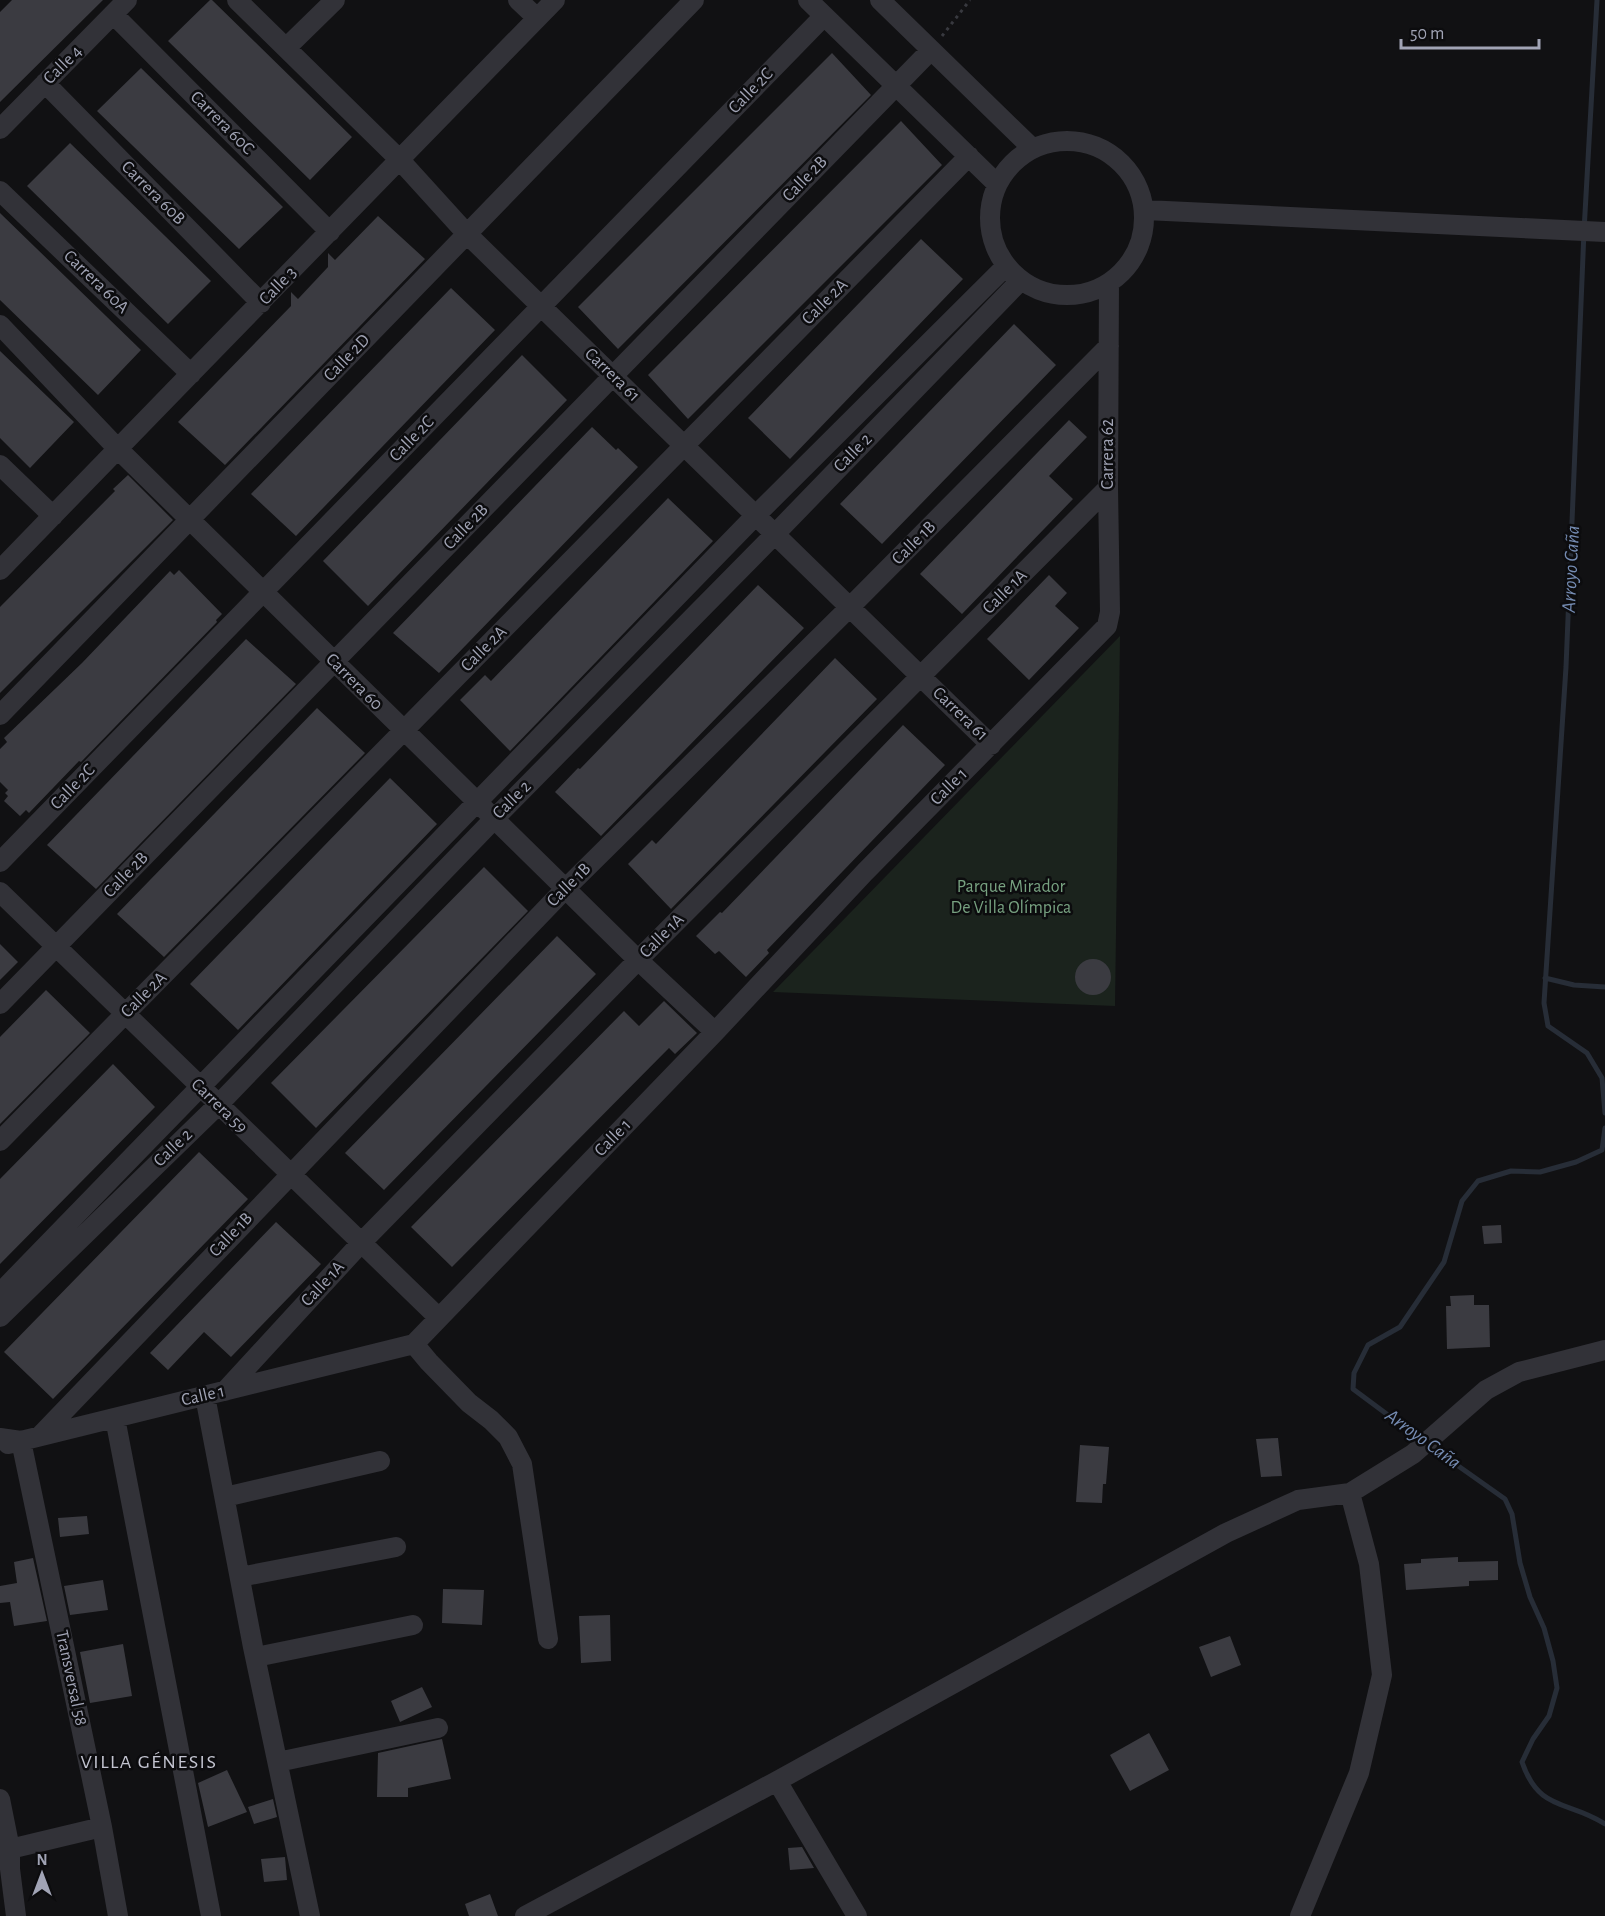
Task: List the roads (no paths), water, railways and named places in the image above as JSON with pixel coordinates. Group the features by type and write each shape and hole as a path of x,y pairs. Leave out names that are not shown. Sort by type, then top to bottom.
{"street":[{"name":"Carrera 61","path":"237,0 398,158 467,234 991,745"},
{"path":"286,48 335,0"},
{"path":"518,0 537,18"},
{"name":"Calle 3","path":"0,570 330,232 398,158 555,0"},
{"name":"Calle 2D","path":"0,716 694,0"},
{"path":"808,0 997,184"},
{"path":"880,0 1032,148"},
{"name":"Calle 4","path":"0,129 120,7"},
{"name":"Carrera 60C","path":"120,7 330,232"},
{"name":"Calle 2C","path":"0,862 824,16"},
{"name":"Calle 2B","path":"0,1004 931,50"},
{"name":"Carrera 60B","path":"45,84 261,303"},
{"path":"1054,142 1080,142 1105,151 1125,168 1139,190 1145,210 1141,242 1128,265 1109,283 1088,292 1064,295 1042,291 1021,280 1006,266 995,247 990,225 991,204 997,184 1011,165 1032,148 1054,142"},
{"name":"Calle 2A","path":"0,1141 969,156"},
{"name":"Carrera 60A","path":"0,190 191,374"},
{"path":"1145,210 1605,232"},
{"name":"Calle 2","path":"0,1293 756,515 1006,266"},
{"name":"Calle 2","path":"0,1317 218,1105 1021,280"},
{"name":"Carrera 62","path":"1107,626 1110,612 1109,283"},
{"name":"Carrera 60","path":"0,325 118,449 565,889 715,1032"},
{"name":"Calle 1B","path":"31,1438 565,889 850,607 1108,346"},
{"path":"0,465 53,516"},
{"name":"Calle 1A","path":"225,1391 361,1243 638,960 1108,488"},
{"name":"Calle 1","path":"0,1438 31,1438 414,1344 715,1032 865,872 1107,626"},
{"name":"Carrera 59","path":"0,892 439,1318"},
{"path":"414,1344 469,1403 491,1419 508,1437 522,1464 548,1639"},
{"path":"525,1916 777,1781 1226,1533 1298,1500 1350,1493 1413,1454 1486,1390 1519,1372 1605,1350"},
{"path":"205,1396 310,1916"},
{"path":"115,1418 211,1916"},
{"path":"0,1447 31,1438"},
{"name":"Transversal 58","path":"31,1438 118,1916"},
{"path":"225,1497 380,1461"},
{"path":"1300,1916 1359,1773 1382,1675 1369,1564 1350,1493"},
{"path":"240,1577 396,1547"},
{"path":"256,1657 413,1625"},
{"path":"278,1762 438,1728"},
{"path":"777,1781 857,1916"},
{"path":"0,1799 10,1849 16,1916"},
{"path":"10,1849 102,1827"}],"waterway":[{"name":"Arroyo Caña","path":"1597,0 1584,231 1566,667 1544,1003 1548,1026 1587,1053 1602,1078 1605,1113"},
{"path":"1545,978 1574,985 1605,987"},
{"name":"Arroyo Caña","path":"1423,1441 1353,1389 1354,1373 1368,1345 1400,1327 1444,1262 1462,1201 1478,1181 1511,1171 1540,1172 1576,1162 1602,1150 1605,1128"},
{"name":"Arroyo Caña","path":"1430,1446 1505,1499 1512,1514 1520,1563 1530,1597 1544,1628 1553,1661 1557,1688 1549,1716 1533,1739 1522,1762 1529,1778 1546,1797 1592,1816 1605,1824"}],"district":[{"name":"VILLA GÉNESIS","path":"149,1762"}],"park label":[{"name":"Parque Mirador De Villa Olímpica","path":"1011,897"}]}
